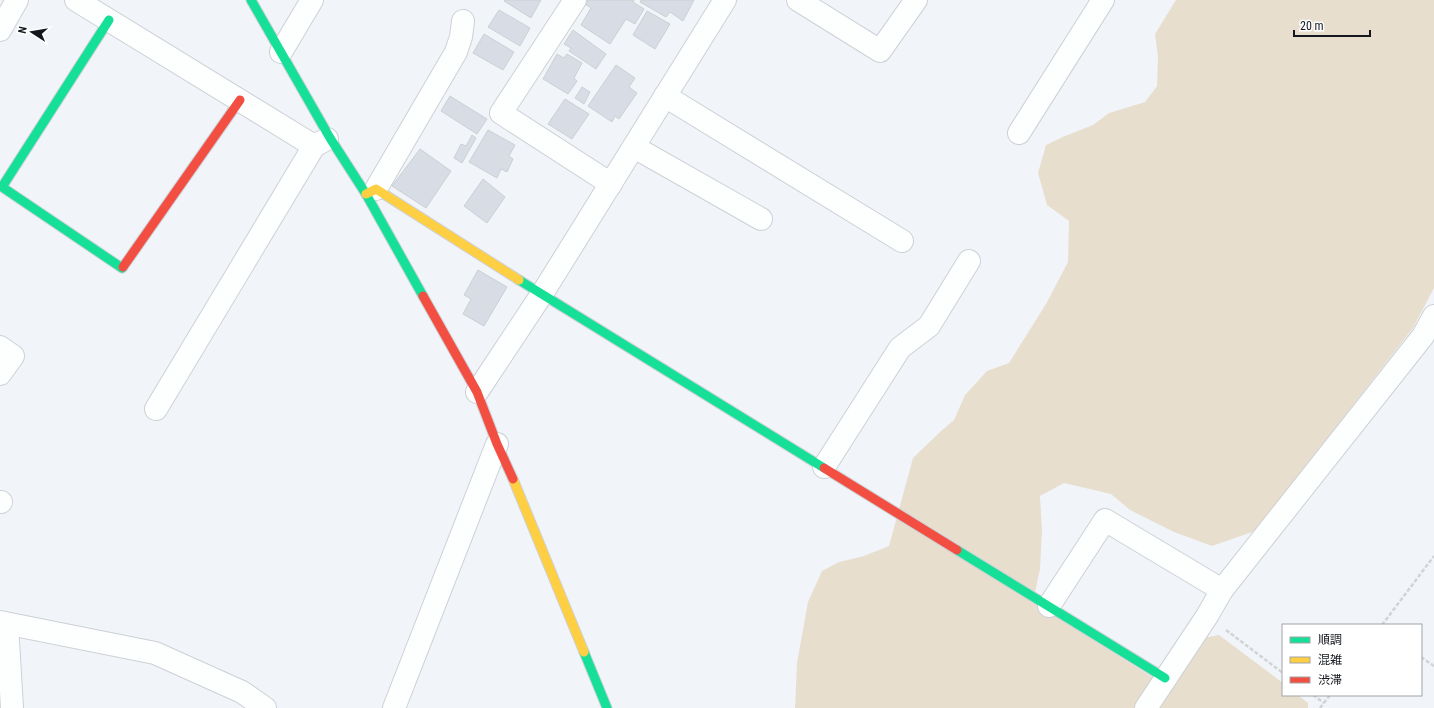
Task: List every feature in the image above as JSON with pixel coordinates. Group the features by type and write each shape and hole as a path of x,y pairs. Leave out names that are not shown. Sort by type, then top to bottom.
{"street":[{"path":"0,30 17,0"},
{"path":"76,0 240,100 322,142 371,191 542,294 1165,678"},
{"path":"251,0 281,52 322,142"},
{"path":"281,52 312,0"},
{"path":"575,0 501,113 611,184"},
{"path":"477,392 542,294 725,0"},
{"path":"798,0 880,50 916,0"},
{"path":"1019,133 1103,0"},
{"path":"109,20 2,187 122,268 240,100"},
{"path":"371,191 456,52 461,37 462,21"},
{"path":"665,96 902,240"},
{"path":"156,409 322,142"},
{"path":"634,147 761,219"},
{"path":"371,191 477,392 497,444 527,510 607,708"},
{"path":"824,467 900,348 929,326 969,262"},
{"path":"1146,708 1207,616 1222,590 1423,336 1434,316"},
{"path":"0,347 13,356 0,374"},
{"path":"394,708 497,444"},
{"path":"1049,606 1105,520 1222,590"},
{"path":"12,708 3,623 155,653 241,700 265,708"}],"path":[{"path":"1383,624 1434,556"},
{"path":"1207,616 1282,671"},
{"path":"1422,658 1434,666"},
{"path":"1314,696 1324,703"},
{"path":"1320,708 1329,696"}],"shaded area":[{"path":"1176,0 1434,0 1434,288 1413,328 1255,531 1212,546 1174,532 1130,510 1111,494 1064,483 1040,496 1042,530 1040,569 1033,602 1155,679 1139,708 795,708 797,663 808,602 822,571 839,562 864,556 889,546 913,458 954,420 965,395 987,371 1009,363 1046,304 1068,262 1069,221 1047,205 1038,173 1046,145 1093,125 1109,113 1145,102 1157,86 1158,57 1155,34"},
{"path":"1219,635 1282,682 1282,696 1299,696 1308,703 1308,708 1155,708 1198,639"}],"building":[{"path":"541,0 531,18 504,1"},
{"path":"588,0 634,0 633,2 644,9 635,24 626,19 610,44 581,25 591,8 585,4"},
{"path":"641,0 694,0 683,21 670,12 666,17 640,2"},
{"path":"499,10 530,28 520,46 488,27"},
{"path":"647,11 670,24 655,49 633,35"},
{"path":"573,30 606,54 596,69 569,51 571,48 564,44"},
{"path":"484,34 514,52 503,70 473,53"},
{"path":"557,54 564,58 567,54 582,63 574,78 577,81 568,94 543,79"},
{"path":"616,65 635,78 629,87 637,93 619,119 615,116 612,122 588,106"},
{"path":"582,87 590,92 584,104 575,98"},
{"path":"450,96 487,119 477,134 441,111"},
{"path":"565,99 589,114 572,139 548,124"},
{"path":"488,130 515,145 509,156 513,159 507,172 501,169 497,178 469,162"},
{"path":"472,135 476,138 462,163 454,158 461,144 466,146"},
{"path":"420,149 451,171 426,208 392,186"},
{"path":"483,179 505,197 487,223 464,206"},
{"path":"478,270 507,287 484,326 463,314 471,299 464,295"}],"traffic: fast":[{"path":"251,0 330,138 366,194 423,296"},
{"path":"109,20 2,187 122,268 123,267"},
{"path":"519,280 824,468"},
{"path":"957,550 1165,678"},
{"path":"584,652 607,708"}],"traffic: slow":[{"path":"366,194 376,189 519,280"},
{"path":"513,479 584,652"}],"traffic: jam":[{"path":"123,267 240,100"},
{"path":"423,296 477,392 497,444 513,479"},
{"path":"824,468 957,550"}]}
